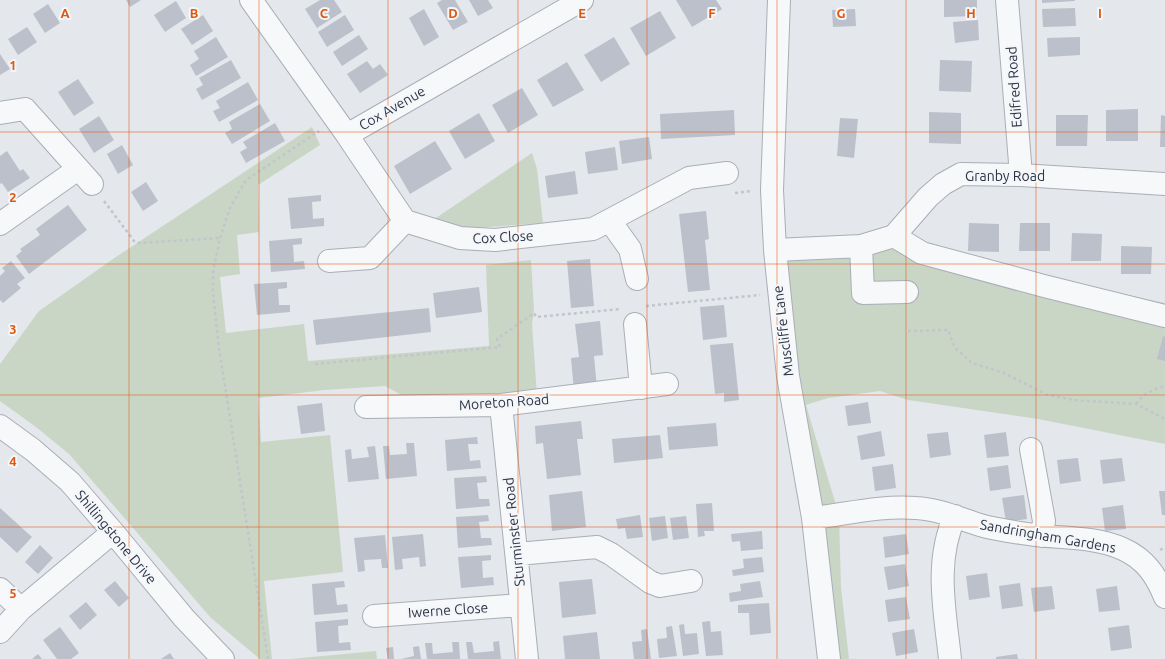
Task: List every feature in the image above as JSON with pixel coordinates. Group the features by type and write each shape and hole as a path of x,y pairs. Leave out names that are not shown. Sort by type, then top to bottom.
{"street":[{"name":"Cox Avenue","path":"251,0 342,127 582,0"},
{"name":"Muscliffe Lane","path":"779,0 772,190 778,293 788,376 814,518 829,659"},
{"name":"Edifred Road","path":"1007,0 1021,174"},
{"path":"0,113 24,109 85,177 0,224"},
{"path":"329,261 370,258 405,221 342,127"},
{"name":"Cox Close","path":"405,221 460,238 495,240 593,229 689,178 727,173"},
{"name":"Granby Road","path":"894,236 928,198 943,184 961,174 1021,174 1165,184"},
{"path":"610,221 630,249 637,279"},
{"path":"775,250 861,246 894,236 922,253 1044,286 1165,316"},
{"path":"861,246 863,293 907,292"},
{"path":"633,313 641,388"},
{"name":"Moreton Road","path":"366,407 501,405 667,384"},
{"name":"Sturminster Road","path":"501,405 521,605 528,659"},
{"name":"Shillingstone Drive","path":"0,426 33,450 70,482 184,618 223,659"},
{"path":"1031,449 1044,521 1042,536"},
{"name":"Sandringham Gardens","path":"814,518 900,508 938,510 981,525 1042,536 1094,541 1122,548 1141,559 1152,570 1165,597"},
{"path":"950,659 941,578 950,526 955,516"},
{"path":"0,632 21,609 113,532"},
{"path":"517,554 597,547 611,554 650,582 660,586 691,581"},
{"path":"0,589 21,609"},
{"name":"Iwerne Close","path":"374,616 521,605"}],"path":[{"path":"268,659 219,348 213,293 213,272 220,238 230,208 246,180 342,127"},
{"path":"727,173 729,193 772,190"},
{"path":"85,177 134,241 139,243 220,238"},
{"path":"315,364 500,347 497,339 534,313 536,317 633,313 778,293"},
{"path":"908,331 948,330 955,348 972,363 1004,373 1048,395 1074,400 1136,404 1165,419"},
{"path":"1136,404 1142,395 1165,386"}],"green space":[{"path":"312,127 320,145 258,185 259,232 237,235 240,274 220,277 226,333 304,324 308,361 489,346 486,265 531,260 534,311 532,324 537,396 418,404 385,386 325,390 258,398 261,442 330,435 343,572 264,581 272,659 260,659 211,618 69,454 36,427 0,401 0,364 39,311 113,259"},
{"path":"532,153 537,169 543,223 462,229 430,222"},
{"path":"875,242 1165,303 1165,444 1038,419 908,400 880,391 828,398 806,405 839,515 841,588 849,659 829,659 775,250"},
{"path":"376,651 377,659 291,659"}],"building":[{"path":"126,0 141,0 130,7"},
{"path":"320,0 334,0 342,12 317,28 305,9"},
{"path":"442,0 455,0 468,22 453,30 437,3"},
{"path":"469,0 488,0 493,8 478,16"},
{"path":"676,0 716,0 722,9 692,27"},
{"path":"944,0 977,0 977,16 944,17"},
{"path":"1042,0 1075,0 1075,1 1042,3"},
{"path":"176,1 186,18 165,32 154,15"},
{"path":"48,4 60,23 45,33 33,14"},
{"path":"1075,8 1076,26 1043,27 1042,9"},
{"path":"424,9 439,37 424,46 409,18"},
{"path":"855,9 856,26 833,27 832,10"},
{"path":"660,11 676,38 646,56 630,28"},
{"path":"203,15 213,31 192,45 181,29"},
{"path":"345,15 354,30 327,47 318,32"},
{"path":"978,20 979,40 955,43 953,22"},
{"path":"27,27 37,42 18,55 8,39"},
{"path":"359,35 368,49 342,66 333,52"},
{"path":"216,37 228,57 196,76 190,65 199,59 194,51"},
{"path":"614,37 630,64 601,82 584,55"},
{"path":"1080,37 1080,55 1048,57 1047,38"},
{"path":"0,54 10,69 0,75"},
{"path":"231,60 241,78 202,100 196,89 203,85 199,78"},
{"path":"940,60 972,61 971,92 939,91"},
{"path":"367,61 373,69 380,64 388,75 360,93 347,74"},
{"path":"567,62 584,90 553,107 537,80"},
{"path":"78,79 94,103 74,116 58,92"},
{"path":"248,82 258,100 219,122 213,111 220,108 216,101"},
{"path":"522,88 538,115 508,133 492,105"},
{"path":"260,104 270,121 232,144 225,133 232,129 229,122"},
{"path":"1138,109 1138,141 1106,141 1106,110"},
{"path":"734,110 735,135 661,139 660,114"},
{"path":"929,112 961,113 961,144 929,143"},
{"path":"479,113 495,141 465,159 449,131"},
{"path":"1056,115 1088,115 1087,146 1056,146"},
{"path":"1161,115 1165,116 1165,147 1160,147"},
{"path":"99,116 114,140 94,153 79,129"},
{"path":"840,118 858,119 854,158 837,156"},
{"path":"275,123 285,141 246,163 240,152 247,148 243,142"},
{"path":"649,137 652,159 622,164 619,141"},
{"path":"435,141 452,169 410,194 394,166"},
{"path":"122,145 133,165 118,174 107,154"},
{"path":"615,147 618,170 588,174 585,152"},
{"path":"7,151 20,171 23,169 30,178 8,192 2,183 0,184 0,156"},
{"path":"575,171 578,194 548,198 545,176"},
{"path":"146,182 158,201 143,211 131,192"},
{"path":"321,195 321,201 312,202 313,219 324,218 324,226 291,229 288,198"},
{"path":"68,205 87,230 29,274 16,256 22,251 20,249 40,235 36,229"},
{"path":"706,211 709,239 705,240 710,290 688,292 679,214"},
{"path":"969,223 999,224 999,252 968,251"},
{"path":"1020,223 1050,223 1050,251 1019,251"},
{"path":"1072,233 1102,234 1101,261 1071,261"},
{"path":"302,238 302,244 293,245 294,262 304,261 305,269 271,272 269,241"},
{"path":"1121,246 1152,247 1151,274 1121,274"},
{"path":"590,259 594,306 571,308 567,261"},
{"path":"11,261 25,278 17,284 21,288 3,303 0,300 0,276 5,271 2,268"},
{"path":"287,282 287,288 278,289 279,305 290,305 290,312 257,315 254,284"},
{"path":"479,287 482,312 436,318 433,293"},
{"path":"724,305 727,337 703,340 700,307"},
{"path":"429,308 431,332 316,345 313,320"},
{"path":"600,321 603,355 594,356 597,389 574,391 571,358 579,357 575,324"},
{"path":"1163,336 1165,337 1165,361 1157,359"},
{"path":"733,343 739,400 724,402 724,393 715,394 710,345"},
{"path":"868,402 871,423 848,426 845,406"},
{"path":"322,403 325,431 301,434 297,406"},
{"path":"581,421 583,439 577,439 581,475 547,479 543,443 536,444 535,426"},
{"path":"716,423 718,446 669,450 667,427"},
{"path":"881,431 885,456 861,460 857,436"},
{"path":"948,432 951,455 930,458 927,434"},
{"path":"1006,432 1009,456 987,458 984,435"},
{"path":"660,435 663,458 614,463 612,439"},
{"path":"477,437 478,444 468,444 470,461 480,460 481,468 447,471 445,440"},
{"path":"406,443 414,443 417,476 386,479 383,446 389,446 390,455 407,454"},
{"path":"375,446 379,479 348,482 345,450 351,449 352,459 369,457 367,447"},
{"path":"1078,458 1081,481 1060,484 1057,460"},
{"path":"1122,458 1125,481 1103,484 1100,460"},
{"path":"893,464 896,488 875,491 872,467"},
{"path":"1008,465 1011,488 990,491 987,468"},
{"path":"486,476 487,482 477,483 479,499 489,499 490,506 456,509 454,478"},
{"path":"582,491 586,527 552,531 549,495"},
{"path":"1159,491 1165,491 1165,515 1162,515"},
{"path":"1024,495 1027,519 1006,522 1002,498"},
{"path":"712,503 714,531 704,531 705,536 698,537 696,504"},
{"path":"1123,505 1126,529 1105,531 1102,508"},
{"path":"0,508 32,537 17,553 0,537"},
{"path":"488,515 489,521 479,522 481,538 491,538 492,545 458,548 456,517"},
{"path":"640,515 643,537 627,539 625,528 618,529 616,519"},
{"path":"665,516 668,538 652,541 649,518"},
{"path":"686,516 689,538 673,540 670,518"},
{"path":"762,531 763,549 741,551 740,541 732,542 731,534"},
{"path":"423,534 426,566 420,567 419,557 402,559 403,569 395,570 392,537"},
{"path":"906,534 909,554 885,558 883,537"},
{"path":"385,535 388,568 382,568 381,559 364,560 365,571 358,572 354,538"},
{"path":"40,545 53,558 38,574 25,562"},
{"path":"491,555 491,560 482,561 483,578 493,577 494,585 461,588 458,557"},
{"path":"762,557 764,572 733,576 732,570 744,568 743,559"},
{"path":"905,564 909,586 888,590 884,567"},
{"path":"987,573 990,597 969,600 966,576"},
{"path":"592,579 596,614 562,618 559,582"},
{"path":"115,581 129,598 119,607 104,590"},
{"path":"344,581 345,587 335,588 337,605 347,604 348,612 314,615 312,584"},
{"path":"760,581 763,597 730,602 729,593 741,591 740,584"},
{"path":"1020,583 1023,606 1002,609 999,586"},
{"path":"1052,586 1055,609 1034,612 1031,588"},
{"path":"1117,586 1120,610 1099,612 1096,589"},
{"path":"906,597 910,619 888,622 885,600"},
{"path":"86,602 97,615 80,630 69,616"},
{"path":"769,603 771,633 750,635 749,613 738,613 738,605"},
{"path":"348,619 348,625 338,626 339,643 350,642 351,650 317,652 315,622"},
{"path":"710,621 711,632 721,631 723,655 706,656 702,622"},
{"path":"684,624 685,634 697,633 699,654 683,656 679,625"},
{"path":"1129,625 1132,648 1111,651 1108,628"},
{"path":"672,626 677,656 659,658 657,639 667,638 666,627"},
{"path":"60,627 79,653 71,659 57,659 43,640"},
{"path":"647,629 651,659 634,659 632,642 642,641 641,630"},
{"path":"914,629 918,652 896,656 892,633"},
{"path":"597,632 600,659 565,659 563,636"},
{"path":"499,641 501,659 468,659 466,642 472,642 474,653 494,651 493,642"},
{"path":"452,642 459,642 460,659 427,659 425,643 432,643 433,654 453,652"},
{"path":"419,646 421,659 401,659 414,656 413,647"},
{"path":"393,647 394,659 388,659 386,648"},
{"path":"170,653 174,659 161,659"},
{"path":"38,654 42,659 32,659"},
{"path":"1017,654 1018,659 996,659 996,657"}]}
